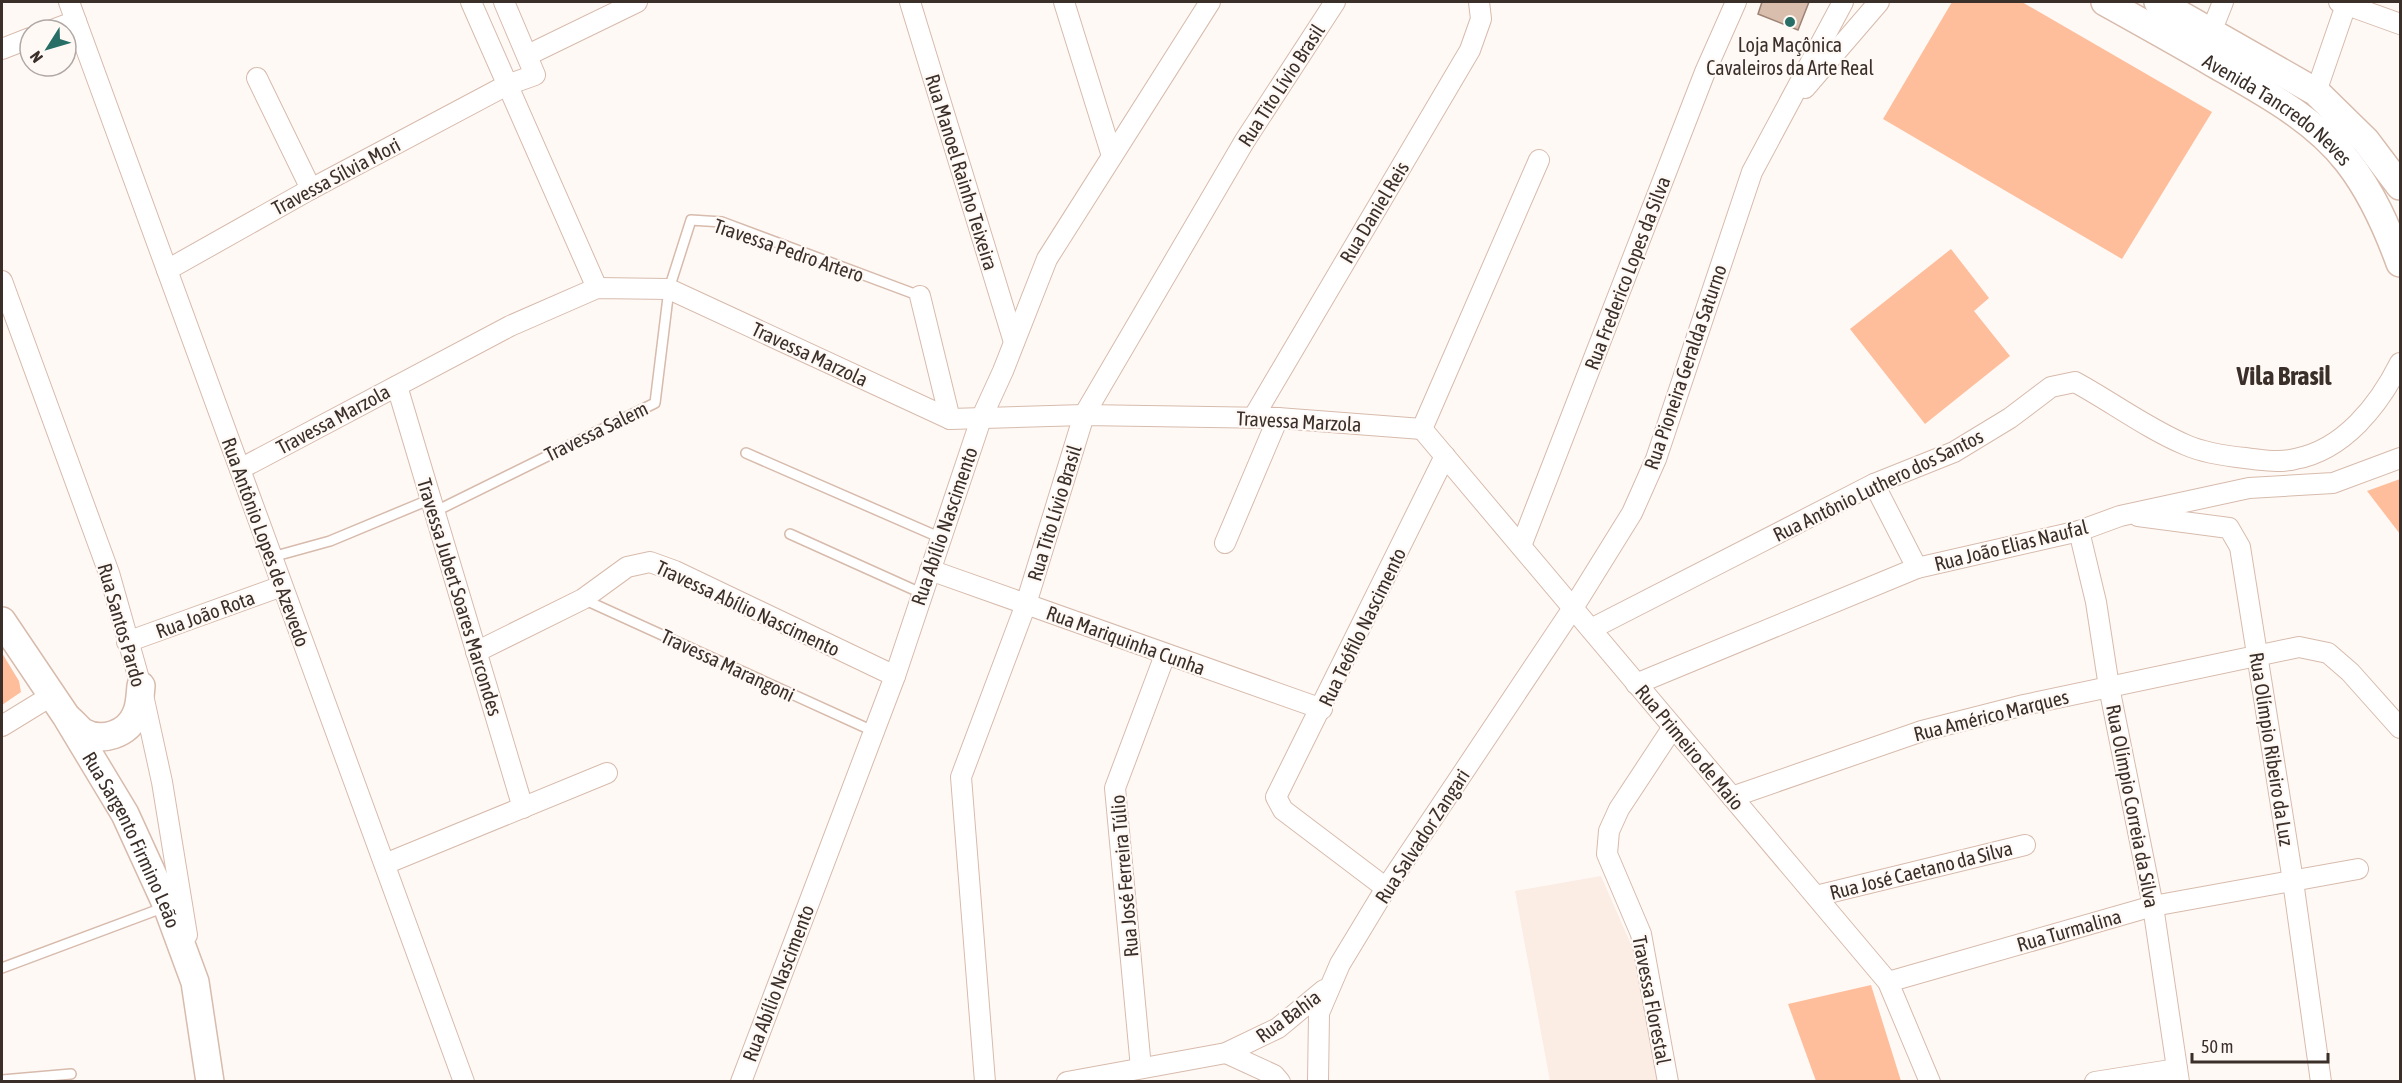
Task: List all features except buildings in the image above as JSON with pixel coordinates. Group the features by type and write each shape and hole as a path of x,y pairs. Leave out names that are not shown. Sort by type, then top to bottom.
{"street":[{"name":"Rua Antônio Lopes de Azevedo","path":"69,2 75,18"},
{"path":"471,2 597,288"},
{"path":"504,2 528,55 637,2"},
{"name":"Rua Manoel Rainho Teixeira","path":"910,2 1014,342"},
{"path":"1064,2 1112,156"},
{"name":"Rua Abílio Nascimento","path":"741,1082 895,676 981,419 1047,259 1210,2"},
{"name":"Rua Tito Lívio Brasil","path":"985,1082 961,777 1026,604 1084,415 1244,142 1335,2"},
{"name":"Rua Daniel Reis","path":"1253,418 1470,50 1481,19 1479,2"},
{"name":"Rua Frederico Lopes da Silva","path":"1521,546 1705,72 1736,2"},
{"name":"Rua Pioneira Geralda Saturno","path":"1574,608 1632,513 1656,459 1752,172 1843,2"},
{"name":"Rua Pioneira Geralda Saturno","path":"1779,118 1879,2"},
{"name":"Avenida Tancredo Neves","path":"2105,2 2264,92 2322,137 2347,160 2365,186 2382,214 2400,263"},
{"name":"Avenida Tancredo Neves","path":"2158,2 2316,92 2366,141 2400,186"},
{"path":"2211,32 2223,2"},
{"path":"2316,92 2344,2 2400,24"},
{"name":"Rua Antônio Lopes de Azevedo","path":"78,26 464,1082"},
{"path":"2,49 18,43"},
{"name":"Travessa Sílvia Mori","path":"167,270 311,189 507,85 535,75 528,55"},
{"path":"257,78 311,189"},
{"path":"1422,429 1539,160"},
{"name":"Rua Santos Pardo","path":"2,281 108,573 141,686 162,782 195,982"},
{"name":"Travessa Marzola","path":"240,469 510,326 597,288 669,289 950,419 1084,415 1278,418 1422,429"},
{"path":"920,296 950,419"},
{"name":"Rua Antônio Luthero dos Santos","path":"1591,629 1874,484 1954,452 2010,418 2051,387 2074,382 2134,420 2188,446 2233,457 2265,460 2295,459 2326,448 2349,433 2379,399 2400,363"},
{"name":"Travessa Jubert Soares Marcondes","path":"397,386 523,808"},
{"path":"1225,543 1278,418"},
{"name":"Rua Primeiro de Maio","path":"1422,429 1888,982 1930,1082"},
{"name":"Rua Teófilo Nascimento","path":"1386,888 1283,810 1276,797 1322,709 1446,456"},
{"name":"Rua João Elias Naufal","path":"1636,684 1917,568 2079,531 2120,516 2249,488 2333,483 2400,458"},
{"path":"2295,459 2302,485"},
{"path":"1874,484 1917,568"},
{"name":"Rua Olímpio Ribeiro da Luz","path":"2120,516 2148,516 2229,528 2241,556 2293,881 2321,1082"},
{"name":"Rua Olímpio Correia da Silva","path":"2079,531 2096,602 2109,687 2153,906 2178,1075"},
{"name":"Travessa Abílio Nascimento","path":"476,652 583,599 627,567 650,562 675,571 895,676"},
{"name":"Rua Mariquinha Cunha","path":"930,570 1322,709"},
{"name":"Rua João Rota","path":"127,642 282,586"},
{"name":"Rua Salvador Zangari","path":"1318,1082 1319,1013 1331,983 1386,888 1574,608"},
{"name":"Rua Sargento Firmino Leão","path":"2,621 59,706 125,814 167,906 195,982 210,1082"},
{"name":"Rua Américo Marques","path":"1732,797 1922,730 2109,687 2257,658 2300,647 2328,652 2350,672 2400,728"},
{"name":"Rua José Ferreira Túlio","path":"1141,1068 1115,788 1165,655"},
{"path":"2,726 59,706 84,732 109,737 128,726 136,716 141,686"},
{"name":"Travessa Florestal","path":"1668,1082 1641,934 1607,854 1609,831 1619,809 1673,727"},
{"path":"385,864 607,773"},
{"name":"Rua José Caetano da Silva","path":"1816,896 2025,845"},
{"name":"Rua Turmalina","path":"1888,982 2153,906 2358,869"},
{"name":"Rua Bahia","path":"1067,1082 1226,1053 1278,1028 1306,1007 1331,983"},
{"path":"1226,1053 1274,1075 1280,1082"},
{"path":"2095,1082 2178,1075"}],"lane":[{"name":"Travessa Pedro Artero","path":"669,289 691,220 722,222 920,296"},
{"name":"Travessa Salem","path":"433,506 655,403 669,289"},
{"path":"746,453 941,538"},
{"path":"272,557 330,541 433,506"},
{"path":"790,534 921,593"},
{"name":"Travessa Marangoni","path":"583,599 873,731"},
{"path":"2,968 167,906"},
{"path":"2,1080 71,1074"}],"shaded area":[{"path":"1952,2 2022,2 2212,112 2122,259 1883,119"},
{"path":"1951,249 1989,298 1974,311 2010,356 1925,424 1850,329"},
{"path":"2400,479 2400,534 2367,491"},
{"path":"2,653 19,681 21,692 2,705"},
{"path":"1601,876 1636,956 1659,1081 1550,1081 1515,891"},
{"path":"1871,985 1901,1081 1816,1081 1788,1004"}],"place":[{"name":"Loja Maçônica Cavaleiros da Arte Real","path":"1790,22"}],"district":[{"name":"Vila Brasil","path":"2284,376"}]}
